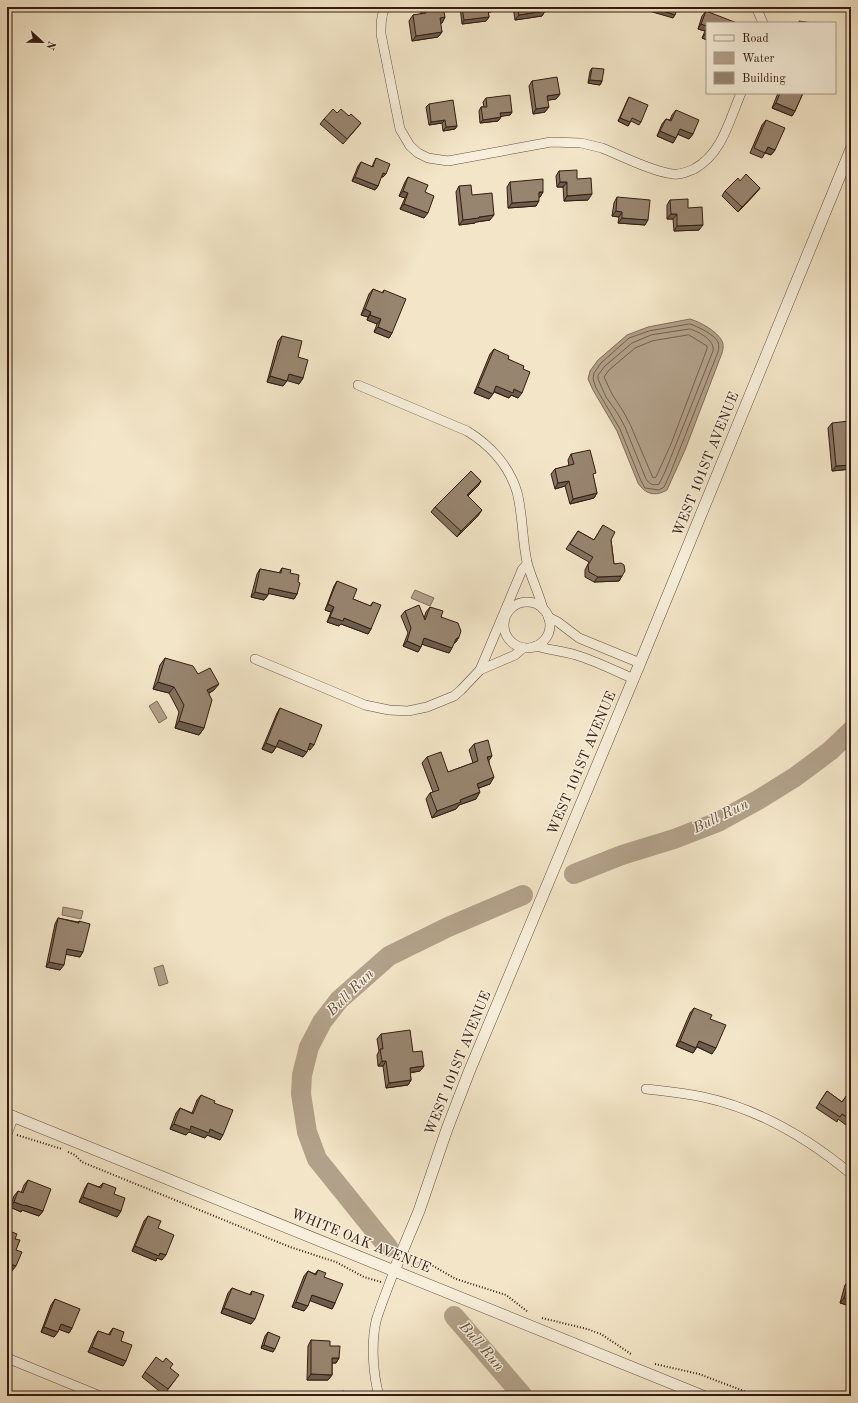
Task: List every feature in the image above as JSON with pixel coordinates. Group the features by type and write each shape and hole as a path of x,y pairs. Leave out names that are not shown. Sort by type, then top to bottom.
{"street":[{"path":"385,7 382,18 381,34 397,121 404,138 410,146 428,158 448,161 551,142 570,142 602,148 665,172 682,174 700,166 711,157 719,146 741,94"},
{"path":"756,8 762,22"},
{"name":"WEST 101ST AVENUE","path":"379,1396 375,1382 374,1369 376,1322 394,1271 419,1211 456,1103 634,679 851,150"},
{"path":"358,385 467,431 494,453 508,472 516,492 527,564 550,622 546,639 530,648 523,648 514,644 508,636 505,627 507,607"},
{"path":"255,659 365,705 389,710 413,710 438,703 461,690 480,670 522,570 527,564"},
{"path":"499,627 512,609 520,604 535,604 580,638 640,663"},
{"path":"536,646 583,657 634,679"},
{"path":"480,670 515,655 523,648"},
{"path":"646,1089 704,1097 751,1113 781,1126 810,1142 851,1174"},
{"path":"7,1134 10,1115"},
{"name":"WHITE OAK AVENUE","path":"10,1115 703,1396"},
{"path":"7,1358 100,1396"}],"water":[{"path":"690,319 699,322 720,337 723,342 722,352 685,450 667,490 654,494 644,490 638,483 617,431 588,379 590,371 598,360 627,335 648,327"},
{"path":"415,590 434,598 430,606 411,598"},
{"path":"157,701 167,718 159,723 149,706"},
{"path":"63,907 83,911 81,919 62,915"},
{"path":"163,965 168,983 159,986 154,968"}],"building":[{"path":"425,7 443,7 445,17 440,18 442,32 416,36 413,15 426,13"},
{"path":"462,7 493,8 488,9 489,17 464,20"},
{"path":"517,7 545,7 545,11 519,15"},
{"path":"652,7 678,7 675,15"},
{"path":"706,11 734,22 706,22 706,26 701,24"},
{"path":"592,68 604,69 602,81 590,80"},
{"path":"557,77 560,94 547,96 549,107 536,109 532,81"},
{"path":"780,94 803,94 795,111 776,103"},
{"path":"510,95 512,112 500,113 501,117 483,120 481,107 487,107 486,98"},
{"path":"629,97 648,105 641,122 632,118 630,122 620,118"},
{"path":"453,100 457,126 446,127 445,120 431,122 429,104"},
{"path":"333,109 337,113 341,109 349,116 351,114 361,123 347,139 324,119"},
{"path":"676,110 699,120 693,134 680,129 676,138 660,131 666,119 671,121"},
{"path":"766,120 785,128 775,150 768,147 765,153 754,148"},
{"path":"376,158 390,164 386,174 383,173 378,186 355,177 361,162 373,167"},
{"path":"577,170 577,179 591,178 592,194 567,196 567,182 560,182 559,171"},
{"path":"746,174 760,188 742,207 725,191 738,178 740,181"},
{"path":"408,177 428,185 425,192 434,196 428,213 404,204 408,193 403,191"},
{"path":"543,179 543,192 539,192 539,201 512,203 510,182"},
{"path":"471,185 472,195 492,193 494,215 463,220 459,186"},
{"path":"617,197 650,200 648,220 622,218 622,212 616,211"},
{"path":"688,199 688,208 702,207 703,225 677,226 677,214 671,214 670,200"},
{"path":"373,289 383,293 384,290 406,299 392,333 378,327 381,319 370,315 371,312 365,309"},
{"path":"282,336 302,341 298,357 308,360 303,378 289,374 287,381 270,376"},
{"path":"494,349 509,356 508,359 524,366 523,369 530,372 522,393 514,389 513,393 496,386 493,394 478,387"},
{"path":"849,421 851,435 851,465 836,466 832,423"},
{"path":"590,450 596,473 593,474 597,493 573,499 569,481 558,483 555,469 574,464 571,454"},
{"path":"471,471 481,481 467,495 482,510 461,531 435,507"},
{"path":"603,525 615,532 611,540 614,564 621,563 624,565 625,571 622,576 598,577 589,572 588,565 593,557 570,544 578,531 594,540"},
{"path":"282,568 291,570 290,573 299,575 298,582 300,583 297,594 269,588 268,595 255,592 260,569 281,573"},
{"path":"337,581 357,589 353,599 371,606 373,602 381,605 371,629 344,618 343,621 330,617 334,607 328,604"},
{"path":"419,605 425,620 430,607 443,611 441,617 458,623 461,631 452,648 424,638 421,647 407,641 411,628 405,611"},
{"path":"165,658 193,666 198,674 210,668 219,684 207,690 212,700 204,728 179,721 184,705 174,687 158,682"},
{"path":"280,708 322,725 314,745 310,743 307,752 279,740 276,747 266,743"},
{"path":"488,740 492,756 487,757 494,777 477,784 480,792 460,800 461,802 437,811 430,793 439,790 427,757 441,752 448,772 478,761 474,744"},
{"path":"58,918 90,924 83,952 67,949 64,965 49,962"},
{"path":"694,1008 712,1015 710,1019 726,1025 716,1048 699,1041 696,1048 680,1041"},
{"path":"410,1030 413,1052 422,1051 424,1066 410,1068 411,1080 389,1083 386,1061 382,1061 380,1049 383,1049 381,1034"},
{"path":"851,1089 850,1119 842,1114 840,1117 819,1103 827,1091 842,1102"},
{"path":"201,1095 215,1101 214,1103 233,1110 223,1135 210,1129 209,1133 191,1126 190,1130 174,1124 180,1108 193,1114"},
{"path":"28,1180 51,1189 43,1211 14,1202 18,1191 23,1193"},
{"path":"88,1183 101,1188 103,1183 116,1188 114,1194 125,1198 121,1211 83,1197"},
{"path":"148,1216 161,1221 158,1228 174,1235 166,1255 160,1253 159,1256 135,1246"},
{"path":"7,1230 17,1234 15,1239 20,1240 16,1250 22,1252 16,1266 7,1263"},
{"path":"318,1270 326,1273 324,1277 343,1284 335,1303 312,1295 308,1306 296,1302 308,1271 316,1275"},
{"path":"849,1280 851,1281 851,1300 844,1298"},
{"path":"232,1288 251,1295 252,1291 264,1295 255,1319 224,1308"},
{"path":"55,1299 80,1309 72,1328 61,1324 58,1332 44,1327"},
{"path":"113,1328 124,1332 121,1341 132,1345 126,1361 92,1347 98,1331 110,1335"},
{"path":"268,1332 280,1337 275,1349 264,1345"},
{"path":"311,1340 330,1341 330,1346 340,1346 339,1358 332,1358 332,1375 311,1374"},
{"path":"156,1357 163,1362 166,1358 173,1364 170,1368 179,1375 168,1389 145,1372"},
{"path":"7,1390 11,1392 9,1396 7,1396"},
{"path":"344,1391 345,1396 325,1396"},
{"path":"206,1392 209,1396 200,1396"}],"waterway":[{"name":"Bull Run","path":"574,874 622,855 674,839 718,822 795,777 830,751 851,731"},
{"name":"Bull Run","path":"388,1247 317,1159 307,1132 301,1094 302,1075 309,1047 322,1022 339,1000 389,956 448,927 523,895"},
{"name":"Bull Run","path":"454,1316 523,1396"}]}
